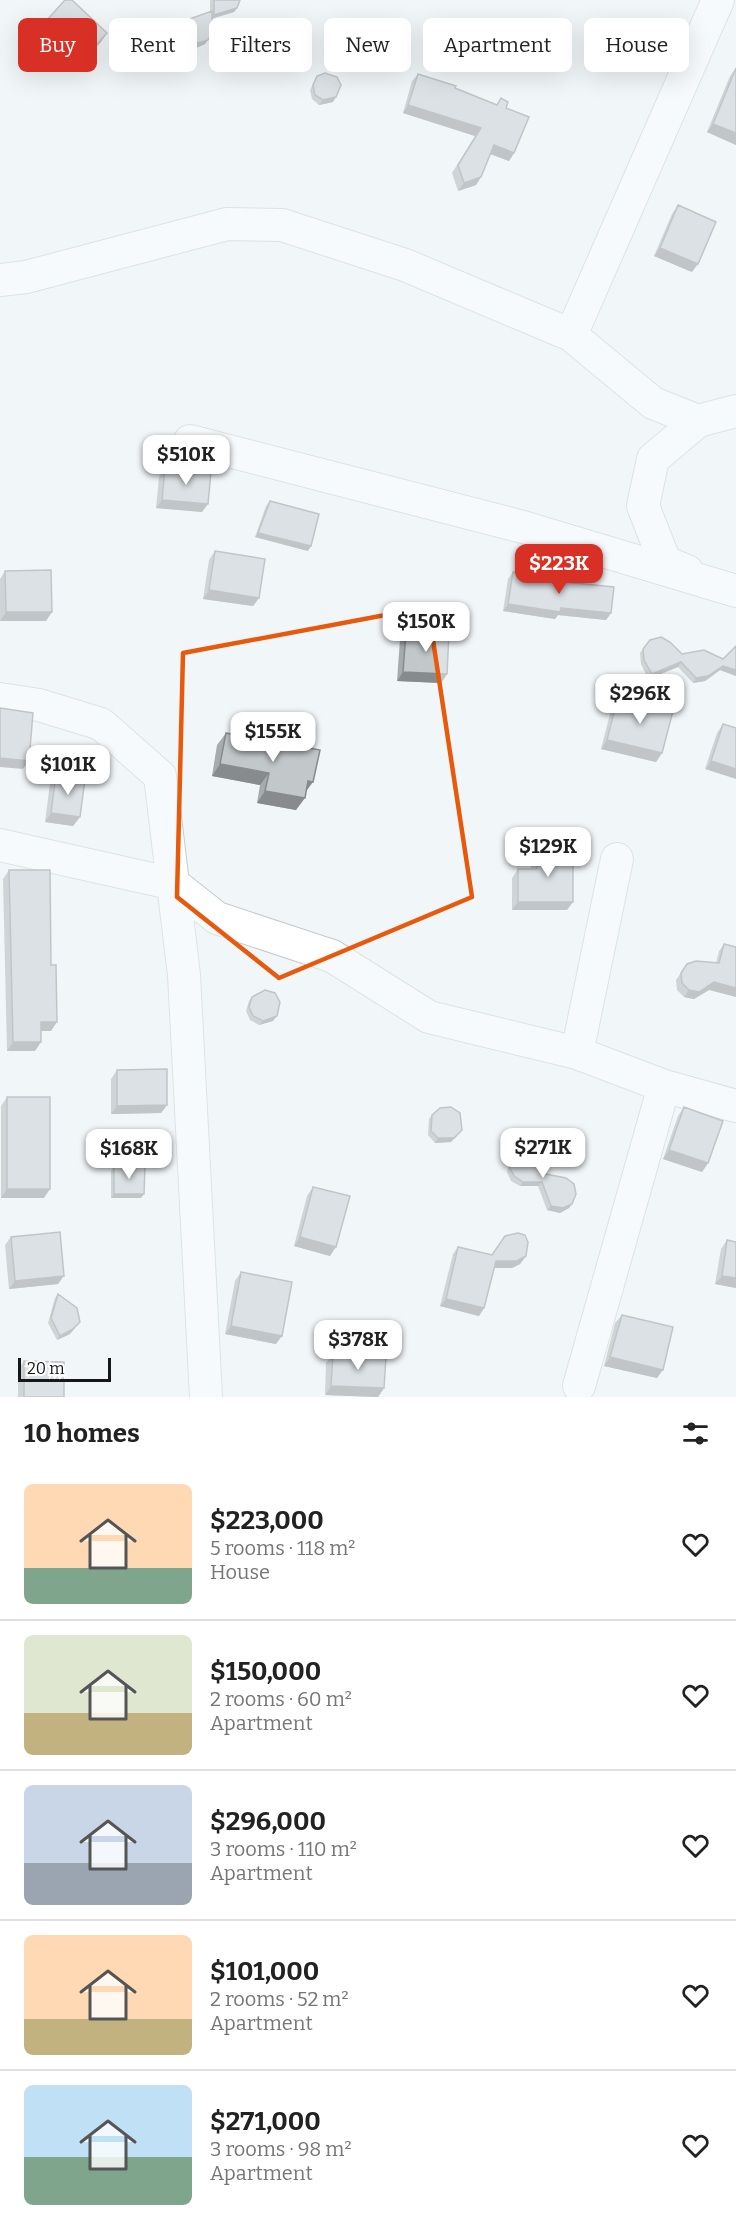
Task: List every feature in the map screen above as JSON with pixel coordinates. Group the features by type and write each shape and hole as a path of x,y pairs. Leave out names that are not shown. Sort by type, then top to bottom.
{"street":[{"path":"572,335 718,0"},
{"path":"0,280 26,277 226,224 282,225 405,265 572,335 653,402 698,421"},
{"path":"733,590 665,562 643,506 652,459 698,421 736,411"},
{"path":"190,441 523,527 733,590"},
{"path":"0,699 39,705 101,724 160,776 184,975 206,1397"},
{"path":"0,845 174,884 217,918 332,956 429,1017 577,1053 664,1086 736,1106"},
{"path":"577,1053 617,859"},
{"path":"579,1386 664,1086"}],"highlighted area":[{"path":"428,607 472,897 279,978 177,897 183,653"}],"building":[{"path":"65,0 72,0 91,18 49,18"},
{"path":"214,0 240,0 237,8 214,15"},
{"path":"212,11 212,18 209,18 208,40 197,42 197,18 192,18"},
{"path":"97,24 107,33 97,44"},
{"path":"736,68 736,133 713,124"},
{"path":"325,73 337,77 341,85 336,97 323,100 315,95 313,85 317,76"},
{"path":"418,74 456,86 455,88 497,105 501,98 508,102 506,108 529,117 514,153 494,145 481,177 464,183 458,165 481,128 408,105"},
{"path":"678,205 716,222 698,264 660,248"},
{"path":"165,468 211,472 208,504 162,500"},
{"path":"270,501 319,514 311,546 258,533"},
{"path":"215,551 265,559 259,598 209,590"},
{"path":"51,570 52,612 6,612 5,571"},
{"path":"513,572 555,579 555,581 614,587 611,613 561,608 560,612 508,604"},
{"path":"406,631 449,633 447,674 403,672"},
{"path":"661,637 682,654 704,650 723,659 736,646 736,670 723,666 708,676 696,678 681,662 652,674 644,660 643,649 650,640"},
{"path":"618,697 673,711 662,753 607,740"},
{"path":"0,708 33,713 29,761 0,758"},
{"path":"723,724 736,728 736,769 711,761"},
{"path":"226,733 320,750 313,782 308,781 305,798 265,791 269,773 220,764"},
{"path":"56,775 85,779 80,817 51,813"},
{"path":"537,848 573,848 573,902 518,902 518,869 537,869"},
{"path":"9,870 50,870 51,965 56,965 57,1022 41,1022 41,1042 13,1042"},
{"path":"724,944 736,947 736,988 714,982 699,992 689,990 682,983 681,973 687,964 696,961 719,963"},
{"path":"265,990 275,993 280,1002 277,1016 263,1021 253,1016 249,1007 252,997"},
{"path":"167,1069 167,1105 117,1106 117,1070"},
{"path":"7,1097 50,1097 50,1189 7,1189"},
{"path":"451,1107 460,1113 462,1130 454,1138 438,1138 431,1131 432,1115 440,1108"},
{"path":"684,1107 723,1121 708,1163 669,1150"},
{"path":"520,1151 535,1154 546,1174 566,1178 574,1184 576,1194 572,1204 563,1208 551,1206 542,1182 523,1182 514,1176 510,1168 512,1158"},
{"path":"114,1166 145,1167 144,1194 114,1194"},
{"path":"313,1187 350,1196 336,1247 300,1237"},
{"path":"60,1232 64,1276 15,1281 11,1237"},
{"path":"518,1233 525,1235 528,1242 526,1256 517,1261 496,1261 484,1308 446,1299 458,1247 492,1255 505,1236"},
{"path":"727,1240 736,1242 736,1278 722,1276"},
{"path":"241,1272 292,1282 282,1336 231,1326"},
{"path":"58,1294 77,1308 80,1322 60,1336 51,1318"},
{"path":"622,1315 673,1327 663,1370 610,1357"},
{"path":"333,1354 386,1357 384,1388 331,1386"},
{"path":"24,1361 64,1362 64,1397 24,1397"}]}
